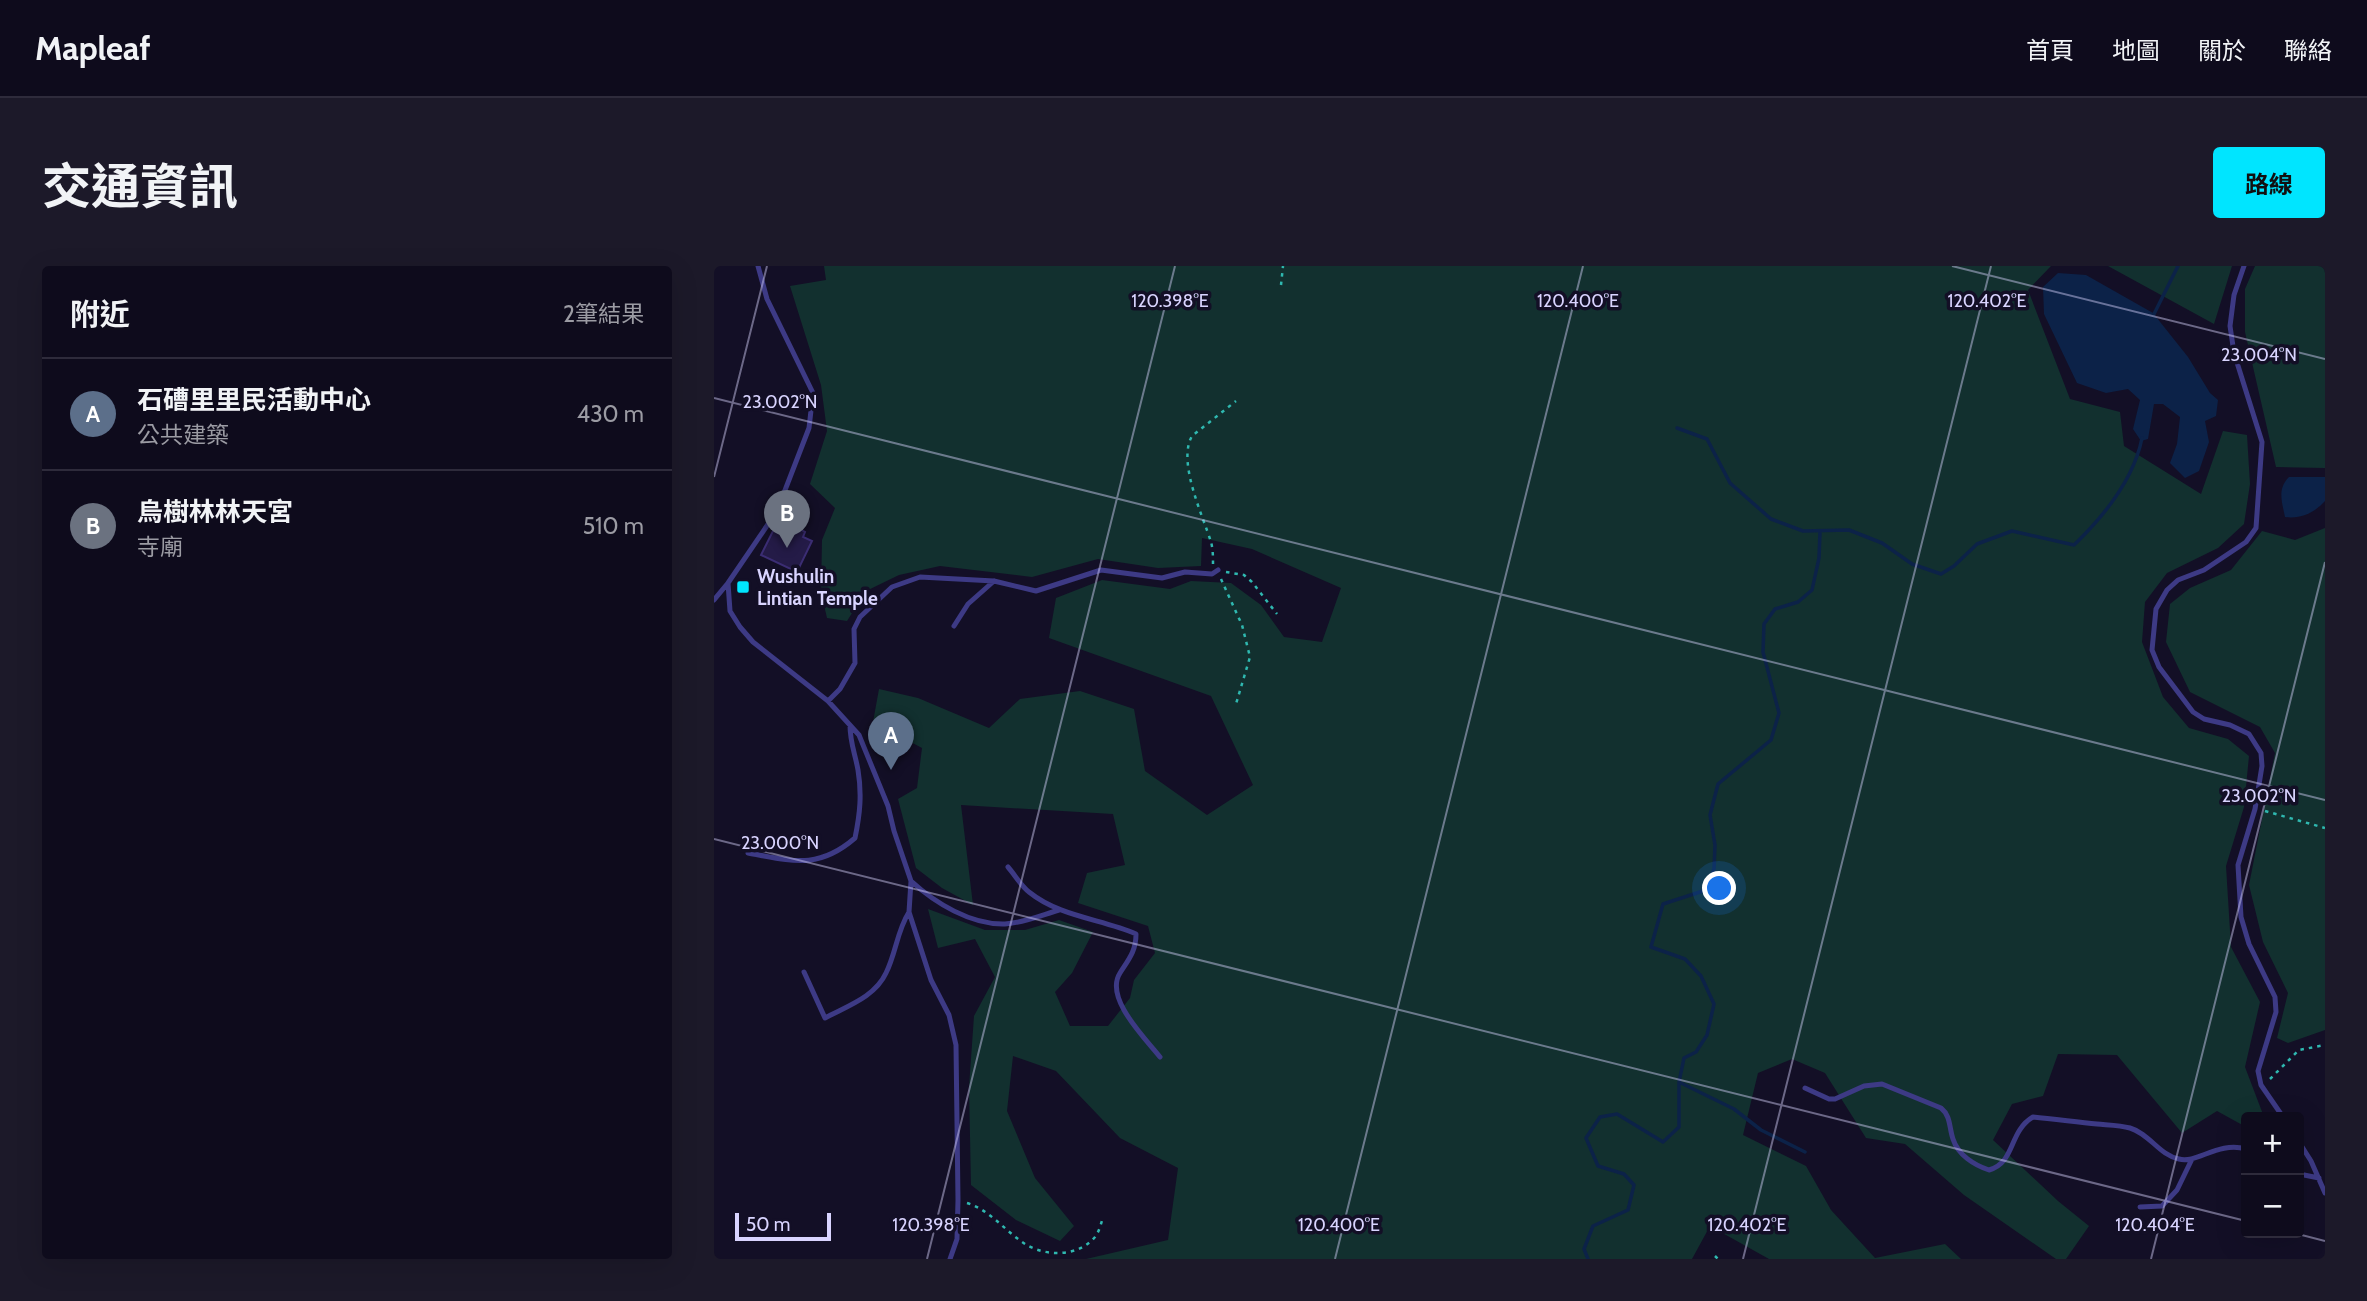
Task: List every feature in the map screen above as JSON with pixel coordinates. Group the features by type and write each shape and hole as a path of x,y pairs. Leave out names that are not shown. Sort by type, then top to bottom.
{"lane":[{"path":"714,600 776,511 809,428 813,393 767,299 758,266"},
{"path":"2244,266 2234,295 2230,326 2234,354 2262,442 2256,528 2245,542 2204,570 2178,580 2167,590 2156,609 2152,650 2159,667 2193,712 2203,719 2230,725 2249,734 2261,753 2262,766 2255,809 2238,865 2241,916 2249,944 2274,997 2276,1012 2258,1070 2261,1085 2280,1112"},
{"path":"828,701 840,689 855,663 854,629 860,617 892,587 920,577 995,581 1036,591 1101,569 1163,578 1185,572 1212,574 1218,570"},
{"path":"954,626 968,604 995,581"},
{"path":"728,583 730,611 740,628 828,701 859,735 888,806 911,881 909,912 932,980 948,1015 956,1045 957,1239 950,1259"},
{"path":"748,853 788,860 823,859 855,838 861,802 858,768 850,744 850,725"},
{"path":"1008,867 1029,892 1059,910 1121,927 1136,934 1136,946 1118,976 1115,992 1122,1008 1160,1057"},
{"path":"911,881 935,901 965,915 992,923 1007,924 1059,910"},
{"path":"804,972 825,1018 871,993 886,974 901,925 909,912"},
{"path":"1805,1088 1835,1099 1864,1086 1882,1084 1941,1108 1947,1113 1957,1150 1976,1166 1989,1170 2004,1162 2021,1124 2033,1117 2129,1128 2147,1135 2167,1155 2181,1160 2192,1159 2213,1150 2241,1148"},
{"path":"2304,1151 2325,1193"},
{"path":"2140,1207 2162,1206 2177,1190 2192,1159"},
{"path":"2304,1175 2319,1178"}],"path":[{"path":"1281,285 1283,266"},
{"path":"1236,401 1192,436 1188,443 1189,472 1212,545 1213,564 1242,625 1250,657 1236,704"},
{"path":"1218,570 1244,575 1278,614"},
{"path":"2255,809 2325,828"},
{"path":"2261,1085 2281,1070 2299,1050 2325,1045"},
{"path":"958,1200 981,1208 1002,1228 1028,1246 1057,1254 1075,1252 1089,1243 1097,1235 1102,1217"}],"green space":[{"path":"824,266 2051,266 2028,290 2070,399 2120,412 2124,446 2201,494 2223,431 2247,435 2250,484 2244,524 2218,548 2167,573 2145,602 2142,642 2163,697 2189,728 2228,739 2249,756 2244,807 2226,866 2231,947 2260,1002 2245,1067 2262,1112 2241,1112 2241,1124 2217,1111 2182,1133 2117,1055 2058,1054 2043,1096 2012,1104 1993,1140 2089,1226 2066,1259 2056,1259 1964,1195 1905,1144 1866,1138 1825,1073 1792,1059 1758,1073 1743,1135 1806,1166 1831,1210 1875,1258 1945,1244 1961,1259 1769,1259 1710,1226 1692,1259 1086,1259 1168,1240 1178,1168 1120,1138 1056,1071 1013,1056 1007,1111 1035,1178 1074,1226 1060,1241 1016,1220 971,1185 969,1087 974,1016 995,977 975,939 938,948 928,909 985,930 1025,930 1059,920 1093,932 1072,973 1055,992 1070,1026 1108,1026 1130,998 1134,980 1155,953 1148,926 1078,903 1087,873 1125,865 1113,814 961,805 973,905 942,888 916,868 898,799 917,788 922,748 873,722 879,689 918,698 989,728 1020,699 1080,691 1134,709 1145,771 1207,815 1253,785 1211,696 1049,638 1056,598 1102,580 1170,589 1191,581 1231,583 1261,605 1284,637 1322,642 1341,588 1252,549 1202,538 1201,566 1158,568 1098,559 1032,577 940,566 899,575 866,591 847,621 827,618 821,592 822,540 835,508 810,484 827,431 821,385 790,286 826,280"},
{"path":"2108,266 2232,266 2214,324"},
{"path":"2255,266 2325,266 2325,468 2276,467 2245,332 2245,289"},
{"path":"2325,528 2325,1030 2288,1043 2277,1038 2288,993 2263,942 2249,885 2275,753 2260,727 2190,692 2166,642 2170,604 2190,588 2231,570 2262,531 2295,540"}],"water":[{"path":"2058,273 2086,275 2153,313 2188,357 2210,393 2218,400 2216,416 2205,421 2209,442 2199,471 2185,478 2170,463 2177,444 2180,417 2163,404 2154,404 2148,439 2141,441 2133,429 2140,400 2128,389 2106,393 2077,383 2044,314 2043,287"},
{"path":"2289,477 2325,477 2325,501 2307,514 2285,517 2282,491"}],"building":[{"path":"787,522 805,532 803,537 812,541 797,572 761,555 777,523 785,527"}],"waterway":[{"path":"2153,316 2178,266"},
{"path":"1677,428 1707,439 1730,483 1771,519 1803,531 1849,530 1882,543 1912,564 1941,574 1954,566 1977,544 2012,531 2074,545 2096,522 2125,482 2142,438"},
{"path":"1588,1259 1584,1249 1593,1226 1628,1210 1634,1185 1624,1174 1598,1166 1586,1138 1600,1117 1617,1114 1663,1142 1679,1127 1679,1082 1684,1058 1696,1052 1707,1035 1714,1004 1701,976 1685,959 1651,947 1663,904 1706,890 1714,869 1715,845 1710,815 1718,784 1771,740 1779,713 1763,652 1764,624 1775,609 1798,602 1812,590 1819,558 1820,532"},
{"path":"1679,1082 1734,1109 1761,1130 1805,1152"}],"place":[{"name":"烏樹林林天宮","path":"787,548"},
{"name":"Wushulin Lintian Temple","path":"743,587"},
{"name":"石𥕢里里民活動中心","path":"891,770"}]}
